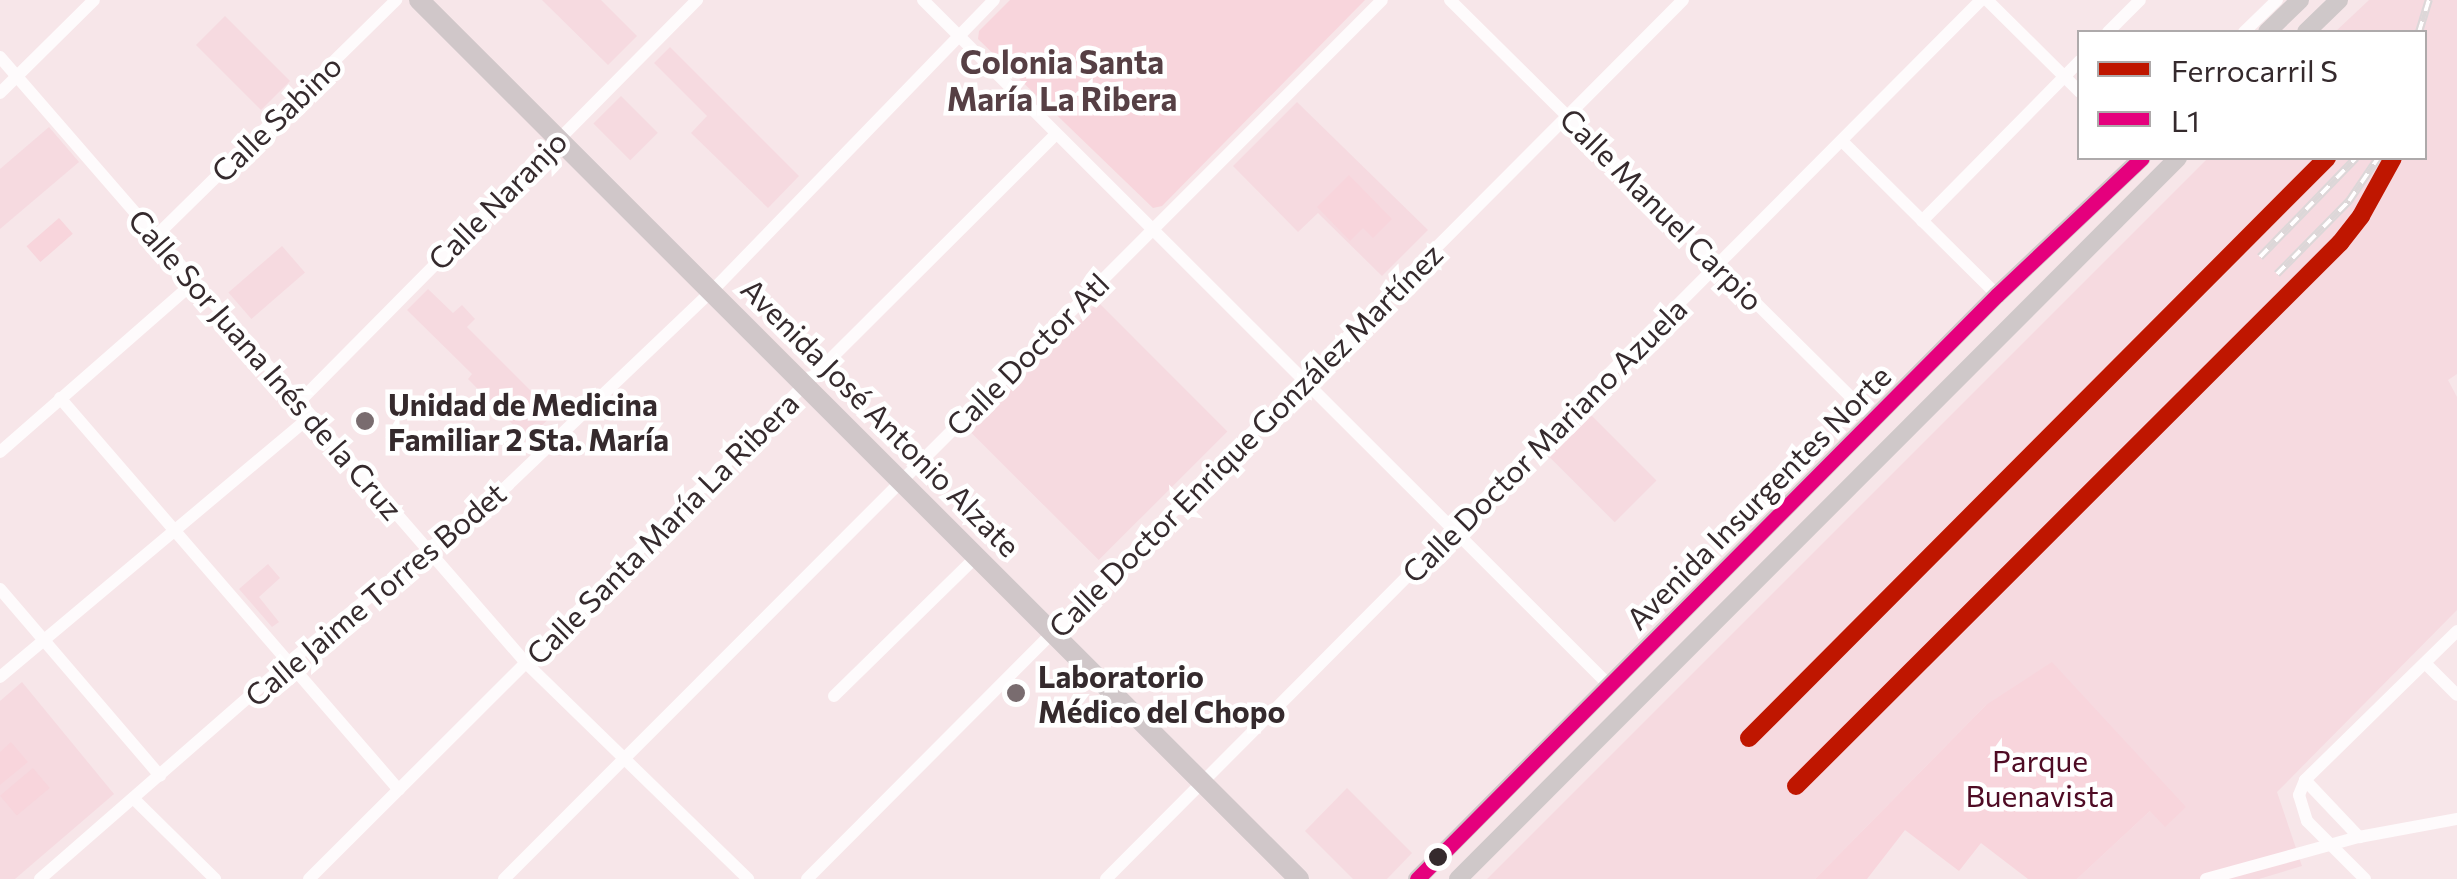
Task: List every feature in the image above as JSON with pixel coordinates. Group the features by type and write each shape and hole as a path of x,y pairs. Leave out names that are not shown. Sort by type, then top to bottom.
{"main road":[{"name":"Avenida José Antonio Alzate","path":"419,0 1299,879"},
{"path":"2270,30 2300,0"},
{"path":"2308,30 2339,0"},
{"name":"Avenida Insurgentes Norte","path":"1417,879 1997,295 2140,160"},
{"name":"Avenida Insurgentes Norte","path":"1458,879 2176,160"}],"street":[{"path":"0,93 94,0"},
{"name":"Calle Sabino","path":"156,236 396,0"},
{"name":"Calle Naranjo","path":"299,402 697,0"},
{"path":"923,0 1610,685"},
{"name":"Calle Jaime Torres Bodet","path":"40,879 289,662 508,484 712,291 994,0"},
{"name":"Calle Doctor Atl","path":"504,879 1382,0"},
{"name":"Calle Manuel Carpio","path":"1450,0 1873,420"},
{"name":"Calle Doctor Enrique González Martínez","path":"806,879 1683,0"},
{"path":"1984,0 2077,89"},
{"name":"Calle Doctor Mariano Azuela","path":"1114,876 1202,783 1984,0"},
{"path":"2110,30 2140,0"},
{"path":"2246,30 2276,0"},
{"name":"Calle Sor Juana Inés de la Cruz","path":"0,57 526,662 748,879"},
{"path":"1922,221 2077,64"},
{"name":"Calle Santa María La Ribera","path":"309,879 1056,134"},
{"path":"1842,141 1997,295"},
{"path":"0,452 196,282"},
{"path":"60,398 399,790"},
{"path":"0,677 311,416"},
{"path":"834,696 978,555"},
{"path":"0,589 160,776"},
{"path":"2366,879 2307,821 2299,795 2304,780 2457,631"},
{"path":"2425,662 2457,695"},
{"path":"2304,780 2359,837"},
{"path":"134,799 215,879"},
{"path":"2206,879 2359,837 2457,819"}],"shaded area":[{"path":"542,0 601,0 637,36 608,65"},
{"path":"2369,0 2457,0 2457,374 2448,380 2457,397 2457,610 2277,792 2302,866 2259,879 2077,879 2150,811 2186,807 1986,705 1815,879 1487,879 2206,160 2427,160 2427,30 2337,30"},
{"path":"225,16 290,81 261,110 196,45"},
{"path":"670,47 799,176 768,208 691,133 707,116 654,63"},
{"path":"621,96 658,133 630,160 593,124"},
{"path":"1297,102 1428,230 1382,276 1318,213 1298,232 1233,166"},
{"path":"49,127 79,162 0,229 0,169"},
{"path":"282,246 305,272 251,319 228,293"},
{"path":"428,289 453,313 462,305 475,319 467,327 554,414 527,439 468,379 472,374 407,310"},
{"path":"1098,302 1227,431 1099,560 969,431"},
{"path":"1590,414 1656,480 1615,522 1548,456"},
{"path":"268,564 280,578 259,597 279,622 272,627 239,589"},
{"path":"22,682 114,794 15,879 0,879 0,701"},
{"path":"1347,788 1412,853 1387,879 1353,879 1305,831"}],"green space":[{"path":"1010,0 1365,0 1162,206 1153,208 978,39 979,31"},
{"path":"1349,175 1392,219 1373,238 1363,228 1350,241 1317,207"},
{"path":"59,218 73,234 40,262 27,246"},
{"name":"Parque Buenavista","path":"2052,662 2186,807 2165,827 2150,811 2077,879 2028,879 1981,843 1959,871 1905,830 1867,879 1815,879 1986,705"},
{"path":"11,742 28,762 0,785 0,752"},
{"path":"33,768 50,788 17,816 0,796"}],"railway":[{"path":"2420,30 2429,0"},
{"path":"2260,257 2354,160"},
{"path":"2277,274 2349,201 2377,160"}],"rail line":[{"name":"S","path":"1749,738 2325,160"},
{"name":"S","path":"1796,786 2340,243 2361,216 2392,160"}],"transit line":[{"name":"L1","path":"1417,879 1997,295 2140,160"}],"place":[{"name":"Unidad de Medicina Familiar 2 Sta. María","path":"365,421"},
{"name":"Laboratorio Médico del Chopo","path":"1016,693"}],"district":[{"name":"Colonia Santa María La Ribera","path":"1062,80"}]}
